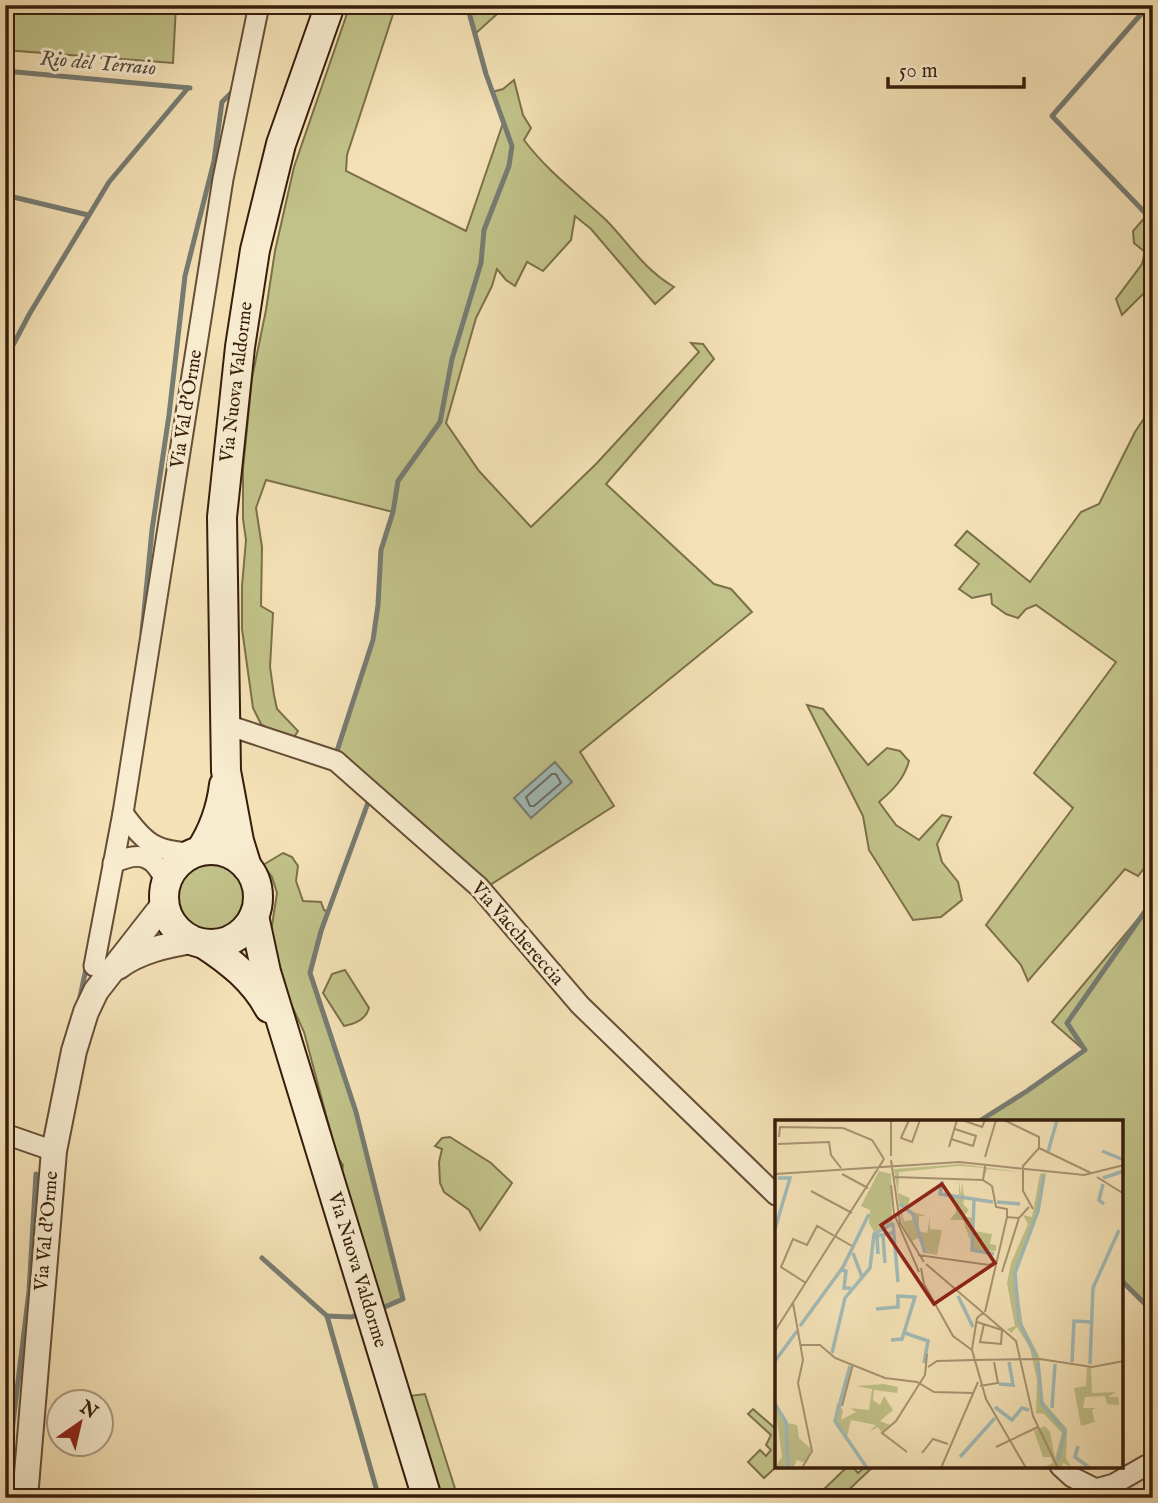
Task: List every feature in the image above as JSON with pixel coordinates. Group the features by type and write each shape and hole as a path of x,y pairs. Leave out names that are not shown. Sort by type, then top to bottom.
{"main road":[{"name":"Via Nuova Valdorme","path":"330,5 281,144 255,250 241,335 222,517 226,771 239,841 258,890 254,916 265,971 426,1498"},
{"name":"Via Nuova Valdorme","path":"226,771 218,817 209,837 197,852 181,860 172,869 165,893 169,920 179,932 199,942 243,973 262,995 288,1043"},
{"path":"197,852 213,849 226,852 247,867"},
{"path":"199,942 229,941 239,935 254,916"}],"street":[{"name":"Via Val d'Orme","path":"25,1498 54,1151 74,1051 102,970 113,863 223,179 259,5"},
{"name":"Via Vacchereccia","path":"224,724 336,761 478,887 580,1005 775,1194"},
{"path":"123,814 144,840 155,847 168,852 197,852"},
{"path":"113,863 128,856 141,855 159,868 165,893"},
{"name":"Via Val d'Orme","path":"102,970 165,893"},
{"name":"Via Val d'Orme","path":"102,970 171,944 199,942"},
{"path":"5,1134 54,1151"},
{"path":"1062,1468 1072,1477 1096,1489 1114,1484 1147,1465 1153,1466"}],"green space":[{"path":"5,5 176,5 173,63 5,50"},
{"path":"350,5 396,5 347,155 346,171 466,231 503,123 492,92 503,89 514,80 523,115 531,128 524,140 552,172 605,219 645,264 674,287 655,304 591,229 575,216 571,240 543,271 527,262 515,286 497,269 492,286 476,318 446,423 479,471 531,527 597,463 699,352 691,343 703,344 714,359 606,484 714,584 731,589 752,612 580,752 614,806 490,885 336,754 373,640 381,550 393,512 266,480 256,508 262,547 261,606 273,613 270,667 277,709 298,731 294,737 274,732 261,724 253,708 242,629 246,540 243,519 243,469 252,378 275,251 294,167"},
{"path":"467,5 507,5 475,34"},
{"path":"1147,215 1153,221 1153,295 1147,290 1122,315 1116,299 1142,264 1145,252 1134,243 1133,231"},
{"path":"1153,405 1153,857 1138,876 1125,869 1028,981 1021,965 986,925 1073,808 1034,773 1116,662 1036,605 1026,609 1018,618 1006,614 992,604 991,594 972,598 959,589 979,564 955,545 967,531 1030,582 1081,512 1099,504 1135,432"},
{"path":"807,705 823,709 868,765 887,748 900,751 909,761 897,784 879,802 896,825 919,840 942,815 951,817 937,844 942,862 958,882 962,900 941,917 913,920 869,850 863,816"},
{"path":"283,853 292,857 298,866 296,881 303,901 321,902 324,910 328,912 310,973 356,1112 403,1299 383,1308 342,1173 343,1165 337,1156 304,1032 280,980 270,938 277,893 272,877 263,865"},
{"path":"217,861 236,871 244,883 244,911 236,923 224,931 203,933 184,923 176,911 174,890 184,871 196,863"},
{"path":"1153,901 1153,1312 1123,1282 1123,1120 980,1120 1027,1091 1084,1050 1052,1022"},
{"path":"345,970 369,1008 360,1020 344,1026 323,993 332,974"},
{"path":"450,1137 491,1163 512,1183 480,1230 469,1210 444,1192 440,1183 439,1162 442,1149 435,1146 442,1138"},
{"path":"425,1394 458,1498 439,1498 409,1396"},
{"path":"753,1409 775,1428 775,1468 764,1478 748,1462 760,1450 766,1456 771,1450 766,1445 771,1435 748,1414"},
{"path":"846,1468 854,1468 858,1473 864,1468 872,1468 840,1498 828,1498 822,1491"}],"water":[{"path":"555,762 572,782 531,818 514,798"}],"waterway":[{"path":"336,754 373,640 381,550 393,512 398,481 440,422 452,359 481,263 484,230 509,166 512,146 486,74 467,5"},
{"path":"1149,5 1052,116 1153,221"},
{"name":"Rio del Terraio","path":"5,71 190,88"},
{"path":"5,360 30,313 109,182 188,88"},
{"path":"142,633 152,530 185,276 214,161 222,102 236,88"},
{"path":"5,195 88,215"},
{"path":"369,800 321,931 310,973 356,1112 403,1299 378,1310"},
{"path":"981,1120 1085,1050 1067,1023 1153,900"},
{"path":"79,1002 87,964"},
{"path":"5,1489 29,1291 36,1174"},
{"path":"262,1258 327,1316 379,1498"},
{"path":"1123,1282 1153,1312"},
{"path":"327,1316 351,1317 362,1314"}]}
